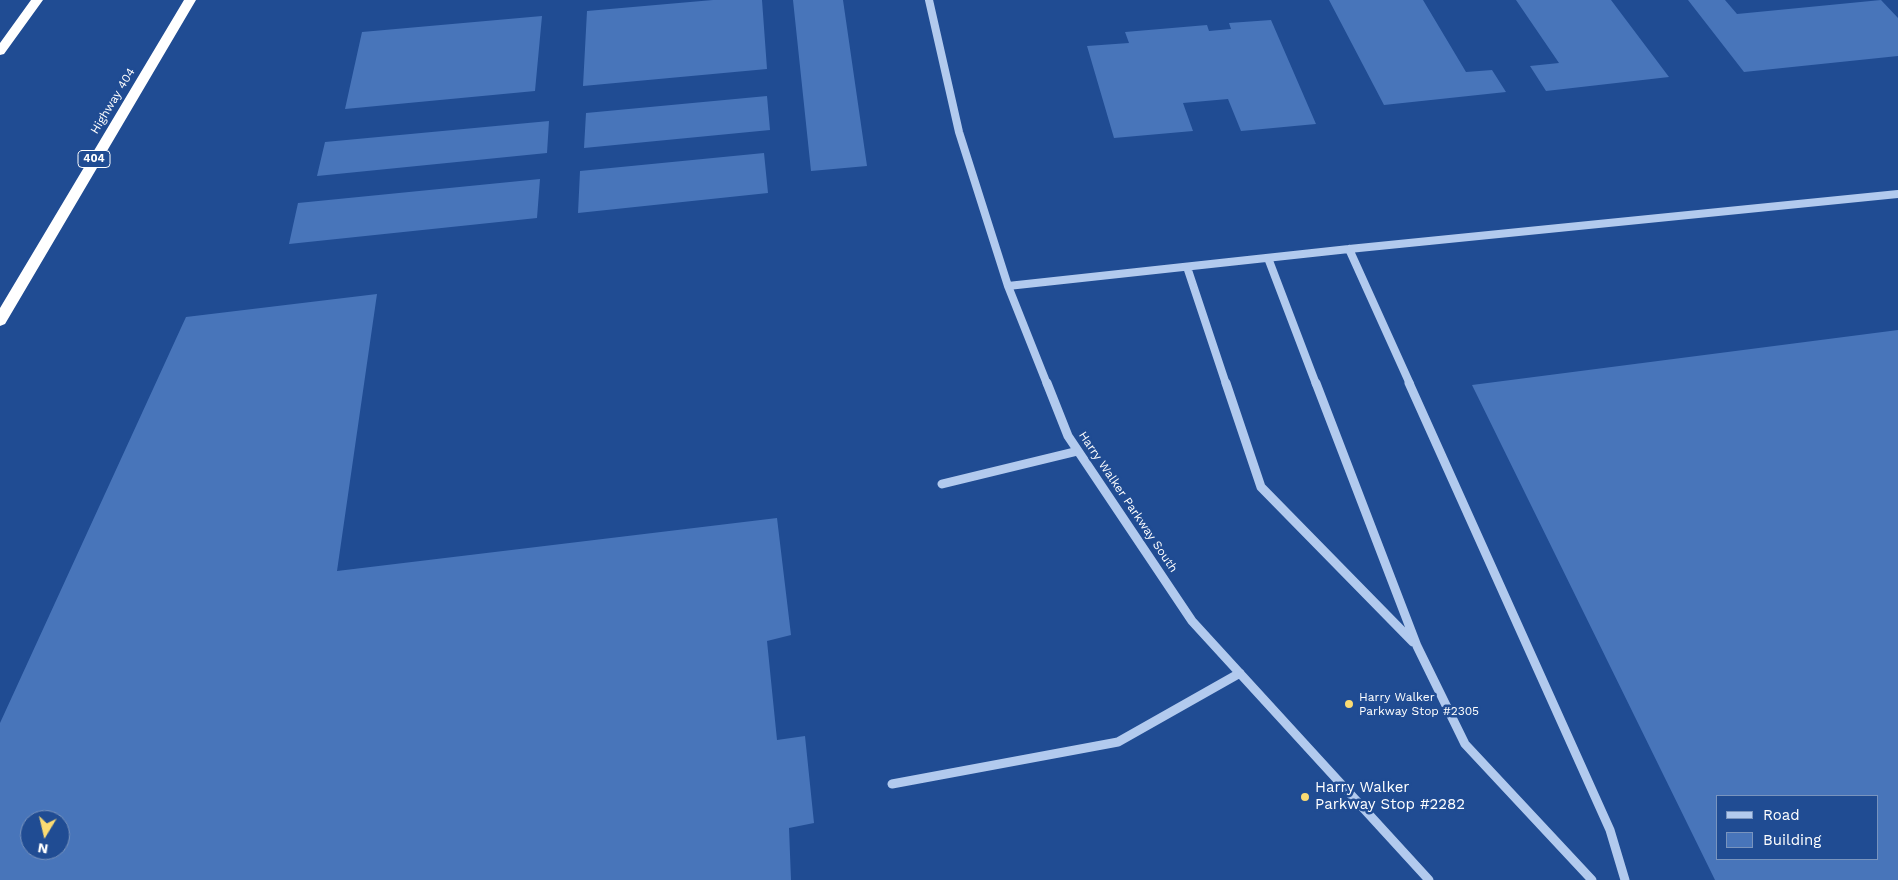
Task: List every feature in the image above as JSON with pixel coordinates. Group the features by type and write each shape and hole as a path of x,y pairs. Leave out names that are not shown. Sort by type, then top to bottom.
{"highway":[{"path":"0,51 37,0"},
{"name":"Highway 404","path":"0,320 190,0"}],"street":[{"name":"Harry Walker Parkway South","path":"929,0 959,132 1008,286 1068,436 1192,621 1429,880"},
{"path":"1008,286 1349,249 1898,194"},
{"path":"1349,249 1610,830 1625,880"},
{"path":"1268,258 1417,646 1465,744 1592,880"},
{"path":"1187,267 1261,487 1417,646"},
{"path":"942,484 1078,451"},
{"path":"892,784 1118,742 1240,673"}],"building":[{"path":"713,0 762,0 767,69 583,86 587,11"},
{"path":"793,0 843,0 867,166 811,171"},
{"path":"1329,0 1423,0 1466,72 1492,70 1506,92 1384,105"},
{"path":"1516,0 1611,0 1669,77 1546,91 1530,66 1559,63"},
{"path":"1688,0 1725,0 1737,14 1881,0 1898,18 1898,56 1744,72"},
{"path":"542,16 535,91 345,109 362,32"},
{"path":"1271,20 1316,124 1241,131 1228,99 1183,103 1193,131 1114,138 1087,46 1129,43 1125,32 1207,25 1209,31 1231,29 1229,23"},
{"path":"767,96 770,130 584,148 586,113"},
{"path":"549,121 547,153 317,176 325,142"},
{"path":"764,153 768,193 578,213 580,171"},
{"path":"540,179 537,218 289,244 298,203"},
{"path":"377,294 337,571 777,518 791,635 767,641 777,740 805,736 814,823 789,828 791,880 0,880 0,723 186,317"},
{"path":"1898,330 1898,880 1715,880 1472,385"}],"place":[{"name":"Harry Walker Parkway Stop #2305","path":"1349,704"},
{"name":"Harry Walker Parkway Stop #2282","path":"1305,797"}]}
